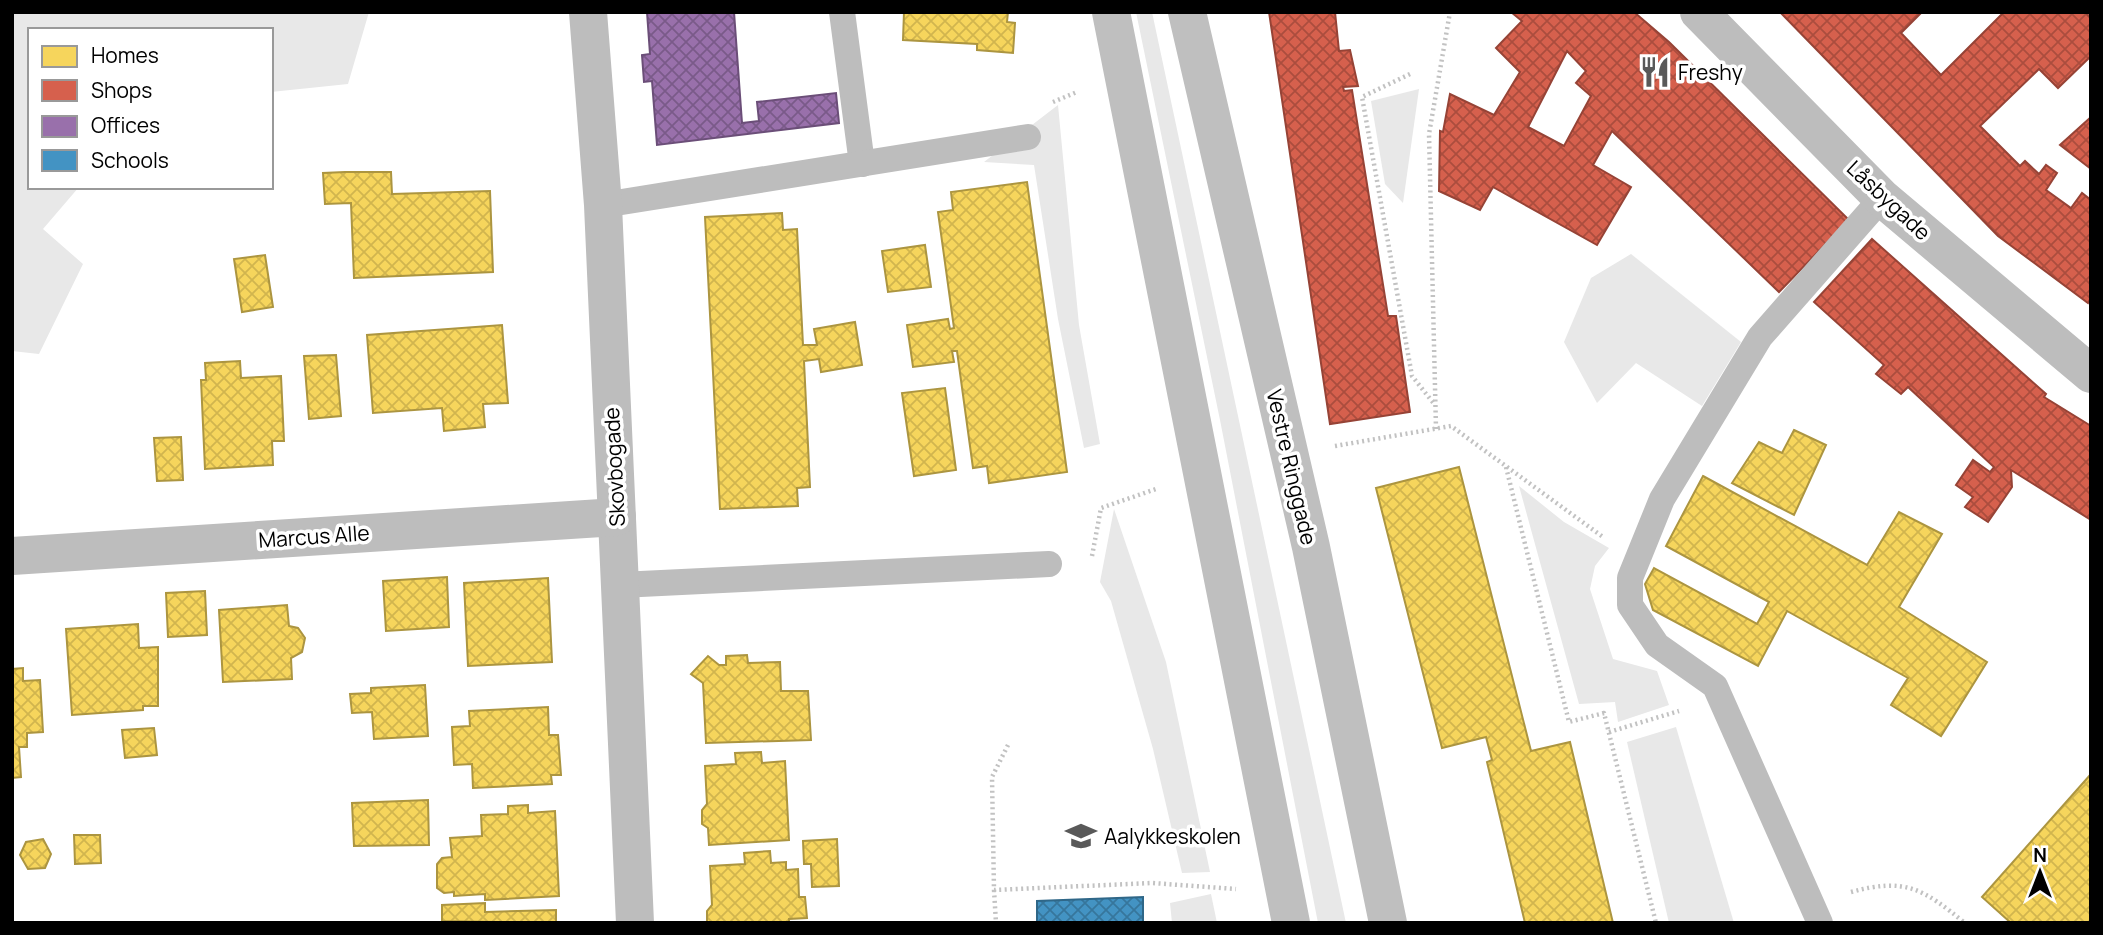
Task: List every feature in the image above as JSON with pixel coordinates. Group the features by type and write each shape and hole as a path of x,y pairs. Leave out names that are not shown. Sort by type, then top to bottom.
{"main road":[{"path":"1111,12 1288,908"},
{"name":"Vestre Ringgade","path":"1187,12 1289,454 1388,923"}],"street":[{"name":"Skovbogade","path":"588,12 603,205 635,923"},
{"name":"Låsbygade","path":"1699,12 1882,198 2091,374"},
{"name":"Marcus Alle","path":"12,555 617,517"}],"lane":[{"path":"842,12 862,164"},
{"path":"603,205 1028,137"},
{"path":"1816,916 1715,686 1657,645 1630,605 1630,578 1662,499 1760,337 1882,198"},
{"path":"620,584 1049,564"}],"path":[{"path":"1436,429 1429,134 1450,12"},
{"path":"1028,137 1036,109 1124,74"},
{"path":"1410,74 1362,97 1412,376 1436,406"},
{"path":"1289,454 1451,426 1637,561"},
{"path":"1506,467 1569,722 1604,713 1656,923"},
{"path":"1091,560 1101,508 1203,473"},
{"path":"1609,732 1721,699"},
{"path":"996,923 992,777 1008,745"},
{"path":"995,890 1152,883 1288,908"},
{"path":"1816,916 1838,895 1872,886 1904,885 1930,894 1965,923"}],"shaded area":[{"path":"12,12 369,12 348,84 273,92 273,28 28,28 28,189 77,189 43,229 83,264 39,354 12,351"},
{"path":"1136,12 1152,12 1346,923 1318,923 1220,420"},
{"path":"1419,89 1403,203 1385,184 1371,101"},
{"path":"1058,105 1079,325 1100,444 1084,448 1058,319 1034,165 984,162"},
{"path":"1631,254 1741,342 1702,406 1636,363 1597,403 1564,342 1591,278"},
{"path":"1519,486 1564,522 1609,548 1595,566 1590,589 1613,659 1657,671 1669,705 1618,722 1615,702 1579,704"},
{"path":"1114,509 1166,662 1210,872 1182,873 1153,749 1111,601 1100,582"},
{"path":"1676,727 1734,923 1669,923 1627,742"},
{"path":"1211,894 1217,923 1172,923 1170,903"}],"building: Homes":[{"path":"904,12 1008,12 1007,22 1015,23 1013,53 977,50 977,44 903,40"},
{"path":"391,172 392,194 490,191 493,272 354,278 351,203 325,204 323,173"},
{"path":"1027,182 1067,472 989,483 987,466 973,468 957,351 952,351 954,362 913,367 907,325 948,319 950,329 954,328 938,212 953,210 951,192"},
{"path":"782,213 783,230 797,229 803,345 817,345 814,329 855,322 862,365 821,372 819,359 804,361 810,487 797,488 798,506 720,509 705,217"},
{"path":"925,245 931,287 888,292 882,251"},
{"path":"265,255 273,307 242,312 234,259"},
{"path":"502,325 508,403 483,404 485,427 444,431 442,408 373,413 367,335"},
{"path":"336,355 341,416 309,419 304,356"},
{"path":"240,361 241,378 281,376 284,441 272,441 273,465 205,469 201,380 206,380 205,363"},
{"path":"945,388 956,470 914,476 902,393"},
{"path":"1794,430 1826,445 1794,515 1732,483 1759,442 1782,453"},
{"path":"181,437 183,480 157,481 154,438"},
{"path":"1459,467 1531,751 1570,742 1613,923 1525,923 1487,762 1492,760 1486,737 1442,748 1376,488"},
{"path":"1703,476 1867,565 1899,512 1942,534 1899,607 1987,662 1941,736 1891,705 1908,678 1787,611 1758,666 1653,610 1645,584 1654,568 1757,624 1769,602 1666,546"},
{"path":"447,577 449,627 386,631 383,581"},
{"path":"548,578 552,662 468,666 464,583"},
{"path":"205,591 207,635 168,637 166,593"},
{"path":"287,605 289,626 298,628 305,638 302,652 291,658 292,679 223,682 219,610"},
{"path":"138,624 139,648 158,647 158,706 143,706 143,710 72,715 66,629"},
{"path":"747,655 748,663 780,662 781,691 808,691 811,740 706,743 703,683 691,674 708,656 719,665 726,665 726,656"},
{"path":"23,668 23,681 40,680 43,732 27,733 27,747 19,747 21,777 12,778 12,669"},
{"path":"425,685 428,736 374,739 372,712 352,713 350,694 371,693 371,688"},
{"path":"548,707 549,735 558,735 561,775 551,775 552,784 473,788 472,764 454,765 452,727 470,726 469,711"},
{"path":"154,728 157,755 125,758 122,730"},
{"path":"761,752 762,763 785,761 789,840 709,845 708,828 702,824 702,810 707,804 705,766 736,764 735,753"},
{"path":"2091,774 2091,923 2011,923 1982,897"},
{"path":"428,800 429,845 354,846 352,803"},
{"path":"528,805 528,813 555,811 559,896 485,900 485,894 454,896 454,892 444,893 437,888 437,864 442,858 452,857 450,838 482,836 481,815 508,814 508,806"},
{"path":"74,835 100,835 101,863 75,864"},
{"path":"43,839 51,854 45,868 28,869 20,855 26,842"},
{"path":"837,839 839,886 812,887 811,864 804,864 803,841"},
{"path":"770,851 771,863 786,862 786,870 798,869 799,897 805,897 807,918 789,919 789,923 707,923 707,911 712,905 710,866 745,864 744,853"},
{"path":"485,903 485,912 556,910 556,923 442,921 442,905"}],"building: Shops":[{"path":"1269,12 1335,12 1339,51 1350,50 1358,86 1343,87 1344,91 1352,90 1388,316 1396,316 1410,412 1330,424"},
{"path":"1511,12 1634,12 1669,42 1849,220 1779,292 1612,131 1593,165 1631,187 1597,245 1493,187 1480,210 1439,191 1440,131 1443,132 1450,94 1494,115 1520,72 1496,48 1522,21","holes":["1567,51 1586,71 1576,83 1591,96 1564,146 1528,127"]},
{"path":"1780,12 1922,12 1901,33 1941,75 2004,12 2085,12 2091,18 2091,56 2058,88 2039,69 1980,126 2020,166 2025,161 2039,174 2046,165 2057,173 2046,190 2071,208 2082,193 2091,200 2091,298 2088,303 1998,236"},
{"path":"2091,117 2091,169 2060,145"},
{"path":"1872,239 2046,394 2044,397 2091,426 2091,520 2011,470 2012,487 1988,522 1965,507 1973,497 1956,485 1973,460 1990,472 1994,467 1908,387 1901,394 1876,374 1884,365 1814,302"}],"building: Offices":[{"path":"647,12 734,12 742,123 759,121 757,102 836,93 839,123 657,145 652,81 644,82 642,55 650,54"}],"building: Schools":[{"path":"1143,897 1143,923 1037,923 1037,901"}],"place":[{"name":"Freshy","path":"1655,72"},
{"name":"Aalykkeskolen","path":"1081,836"}]}
